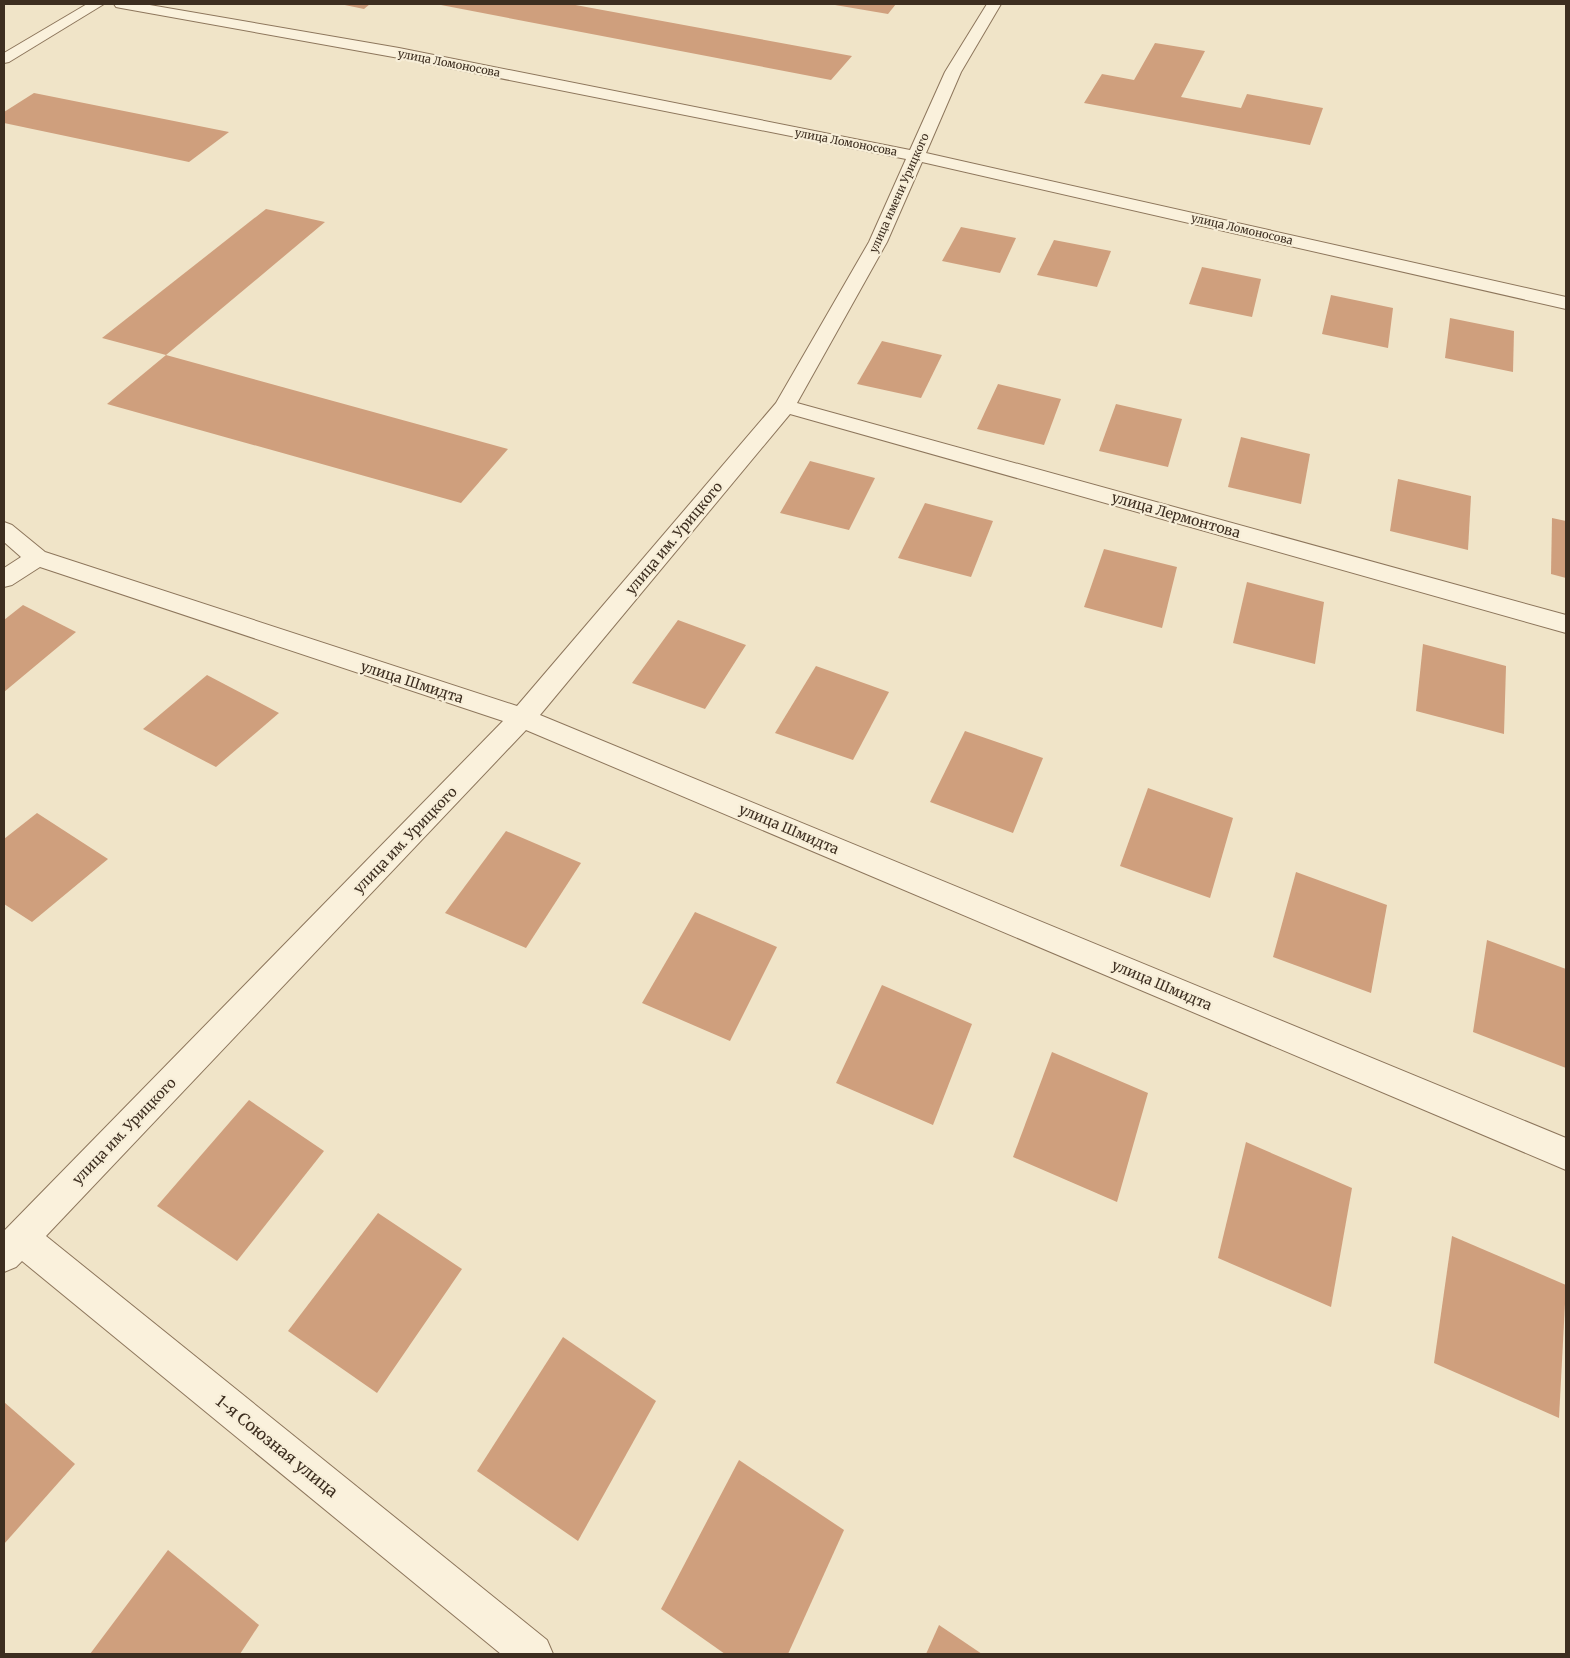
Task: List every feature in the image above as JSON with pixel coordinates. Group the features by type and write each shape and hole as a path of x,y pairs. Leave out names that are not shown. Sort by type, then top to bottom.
{"street":[{"path":"4,60 97,4"},
{"name":"улица Ломоносова","path":"121,4 399,53 916,156 1566,303"},
{"name":"улица имени Урицкого","path":"785,406 878,242 953,72 994,4"},
{"name":"улица Лермонтова","path":"785,406 1566,624"},
{"name":"улица им. Урицкого","path":"12,1247 522,718 785,406"},
{"name":"улица Шмидта","path":"4,530 37,558 522,718 1566,1154"},
{"path":"4,579 37,558"},
{"name":"1-я Союзная улица","path":"12,1247 532,1654"}],"building":[{"path":"340,4 370,4 364,9"},
{"path":"570,4 852,56 831,80 441,5"},
{"path":"836,4 896,4 888,14"},
{"path":"1155,43 1205,51 1181,97 1241,108 1247,94 1323,108 1310,145 1084,103 1102,74 1134,80"},
{"path":"34,93 229,132 189,162 4,123 4,112"},
{"path":"266,209 325,222 166,355 102,338"},
{"path":"961,227 1016,238 1000,273 942,261"},
{"path":"1054,240 1111,251 1097,287 1037,275"},
{"path":"1202,267 1261,279 1252,317 1189,304"},
{"path":"1331,295 1393,308 1388,348 1322,334"},
{"path":"1450,318 1514,331 1513,372 1445,358"},
{"path":"882,341 942,355 921,398 857,384"},
{"path":"166,355 508,449 461,503 107,404"},
{"path":"998,384 1061,399 1044,445 977,429"},
{"path":"1116,404 1182,419 1168,467 1099,451"},
{"path":"1241,437 1310,454 1301,504 1228,487"},
{"path":"810,461 875,478 849,530 780,513"},
{"path":"1398,479 1471,496 1468,550 1390,531"},
{"path":"925,503 993,521 971,577 898,558"},
{"path":"1552,518 1566,521 1566,578 1551,574"},
{"path":"1104,549 1177,567 1162,628 1084,607"},
{"path":"1247,582 1324,602 1315,664 1233,643"},
{"path":"23,605 76,632 4,692 4,620"},
{"path":"678,620 746,645 705,709 632,683"},
{"path":"1423,644 1506,666 1504,734 1416,711"},
{"path":"816,666 889,692 853,760 775,733"},
{"path":"207,675 279,713 216,767 143,729"},
{"path":"965,731 1043,758 1013,833 930,802"},
{"path":"1148,788 1233,818 1210,898 1120,866"},
{"path":"37,813 108,859 32,922 4,904 4,839"},
{"path":"506,831 581,863 526,948 445,913"},
{"path":"1296,872 1387,905 1371,993 1273,957"},
{"path":"695,912 777,947 730,1041 642,1003"},
{"path":"1487,940 1566,969 1566,1068 1473,1032"},
{"path":"882,985 972,1024 933,1125 836,1083"},
{"path":"1052,1052 1148,1093 1117,1202 1013,1157"},
{"path":"249,1100 324,1151 237,1261 157,1206"},
{"path":"1246,1142 1352,1188 1331,1307 1218,1258"},
{"path":"378,1213 462,1269 377,1393 288,1331"},
{"path":"1452,1236 1566,1285 1559,1418 1434,1363"},
{"path":"563,1337 656,1401 578,1541 477,1471"},
{"path":"4,1402 75,1464 4,1544"},
{"path":"739,1460 844,1530 788,1654 725,1654 661,1609"},
{"path":"168,1550 259,1625 240,1654 90,1654"},
{"path":"939,1625 982,1654 926,1654"}]}
